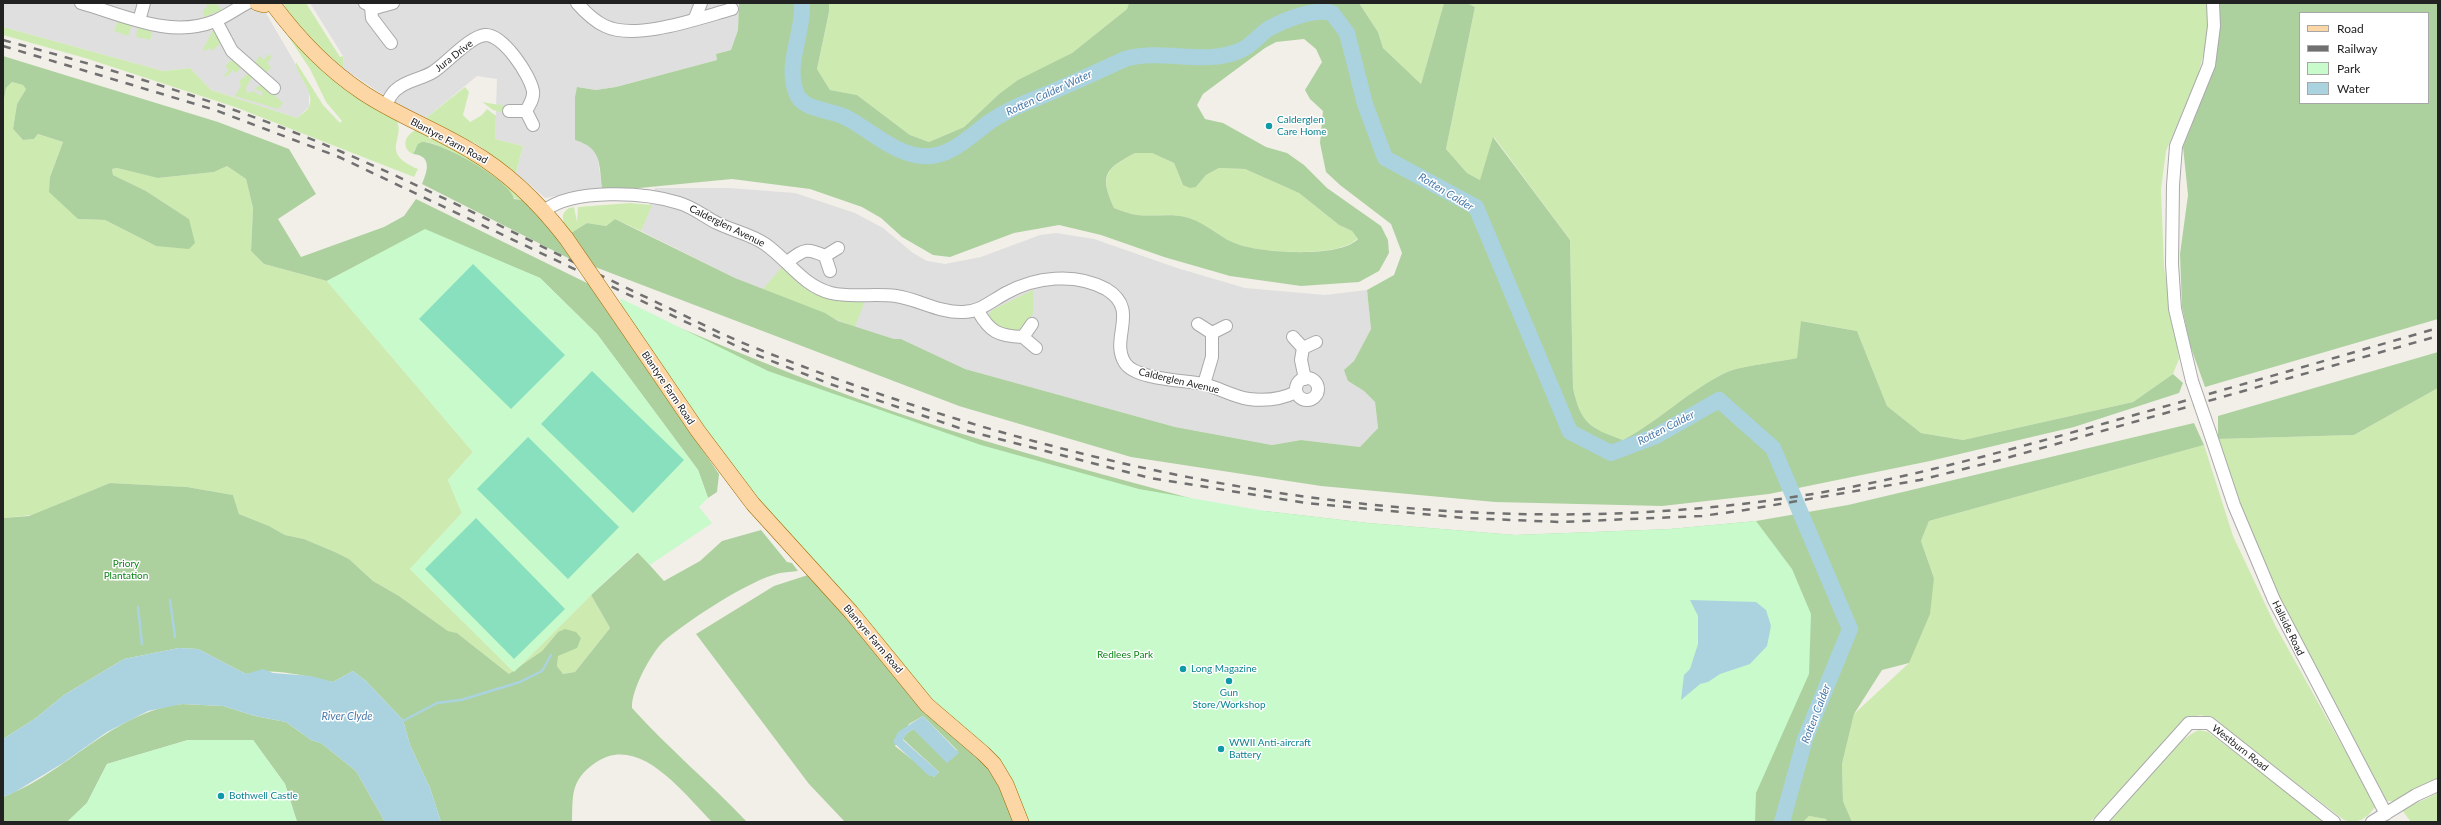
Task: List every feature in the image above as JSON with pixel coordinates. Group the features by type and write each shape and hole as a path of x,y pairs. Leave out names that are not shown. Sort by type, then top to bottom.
{"main road":[{"path":"257,3 264,5 270,3"},
{"name":"Blantyre Farm Road","path":"270,3 322,61 353,86 385,106 457,143 493,165 518,185 544,211 566,238 701,436 753,504 852,612 927,705 940,718 976,746 994,764 1006,784 1021,822"}],"street":[{"path":"81,3 163,27 180,28 216,20 247,3"},
{"path":"139,20 144,3"},
{"path":"391,43 372,18 368,5 382,8 393,3"},
{"path":"577,3 596,21 607,27 628,32 652,30 732,9"},
{"path":"695,18 701,3"},
{"name":"Hallside Road","path":"2213,3 2214,26 2209,65 2176,146 2173,185 2172,264 2175,309 2192,381 2234,505 2274,600 2386,814"},
{"path":"216,20 232,51 274,88"},
{"name":"Jura Drive","path":"385,106 392,94 401,85 433,73 472,42 485,36 493,36 506,46 530,83 532,98 526,110"},
{"path":"509,111 526,110 532,125"},
{"name":"Calderglen Avenue","path":"544,211 562,201 589,196 630,194 651,196 680,203 718,224 763,243 787,262 804,280 819,289 832,293 899,297 948,312 978,310 1020,286 1040,280 1062,279 1093,283 1117,297 1123,308 1122,355 1126,365 1136,371 1156,377 1204,384 1248,399 1281,397 1296,392"},
{"path":"825,256 838,248"},
{"path":"787,262 801,251 809,249 825,256 830,271"},
{"path":"978,310 986,325 996,333 1009,337 1023,337 1036,348"},
{"path":"1023,337 1032,324"},
{"path":"1198,324 1212,333"},
{"path":"1212,333 1226,326"},
{"path":"1204,384 1212,357 1212,333"},
{"path":"1293,337 1303,348"},
{"path":"1303,348 1316,342"},
{"path":"1303,348 1301,360 1305,379"},
{"path":"1305,379 1315,383 1318,389 1316,396 1310,400 1302,400 1296,392 1297,384 1305,379"},
{"name":"Westburn Road","path":"2100,822 2189,723 2202,722 2208,723 2334,822"},
{"path":"2372,822 2438,785"}],"shaded area":[{"path":"3,3 260,3 295,63 309,91 309,107 297,118 211,90 190,68 163,71 3,27"},
{"path":"310,3 739,3 738,30 731,50 716,54 717,60 616,87 596,90 577,87 589,144 597,154 602,188 545,198 516,173 523,146 495,139 497,79 477,76 426,118 403,108 344,69 343,56"},
{"path":"655,188 729,188 795,193 855,213 883,228 913,253 927,261 945,264 981,257 1040,235 1056,233 1094,239 1177,268 1245,288 1325,295 1367,290 1371,329 1354,361 1348,381 1364,391 1375,402 1378,428 1360,447 1301,440 1272,445 1175,427 965,369 901,339 894,339 838,321 825,313 735,278 641,231"}],"green space":[{"path":"206,3 211,5 216,3 222,10 204,17 203,9 207,8"},
{"path":"284,3 306,3 340,57 343,56 344,69 319,48 301,30 288,12"},
{"path":"739,3 829,3 829,12 817,69 830,90 857,95 910,135 929,142 964,127 999,94 1018,80 1072,53 1127,9 1129,3 1359,3 1378,32 1383,48 1421,84 1444,3 1467,3 1475,7 1446,149 1467,173 1480,180 1493,137 1570,240 1573,388 1576,400 1584,417 1595,428 1602,432 1623,440 1649,424 1711,380 1725,373 1749,366 1797,358 1801,321 1857,331 1887,406 1921,433 1963,440 2133,402 2173,374 2183,383 2179,393 2074,427 1930,461 1769,494 1662,506 1495,502 1321,486 1131,457 959,406 595,267 571,233 587,223 606,226 615,219 735,278 825,313 838,321 894,339 901,339 965,369 1175,427 1272,445 1301,440 1360,447 1378,428 1375,402 1364,391 1348,381 1344,370 1354,361 1371,329 1367,290 1394,275 1402,253 1391,224 1340,185 1326,172 1320,143 1323,111 1310,99 1305,90 1322,62 1316,49 1304,39 1276,42 1265,48 1203,94 1197,105 1205,119 1223,123 1266,147 1287,153 1304,165 1327,188 1381,226 1388,240 1389,253 1379,271 1359,282 1301,286 1230,276 1164,257 1101,235 1059,225 1014,233 950,257 933,255 902,237 881,218 862,207 810,189 732,179 629,189 602,188 598,158 595,152 584,143 575,140 575,97 577,87 596,90 616,87 717,60 716,54 731,50 738,30","holes":["1135,153 1152,153 1174,163 1183,185 1190,188 1196,187 1206,175 1219,168 1245,169 1299,193 1339,225 1352,231 1358,239 1349,245 1319,251 1284,252 1266,250 1233,243 1196,220 1189,218 1177,216 1137,215 1114,208 1106,181 1107,175 1111,169 1116,164"]},
{"path":"829,3 1129,3 1127,9 1072,53 999,94 964,127 929,142 910,135 857,95 830,90 817,69 829,12"},
{"path":"1359,3 1444,3 1421,84 1383,48 1378,32"},
{"path":"1467,3 2208,3 2208,37 2198,75 2166,151 2161,189 2164,267 2179,359 2173,374 2133,402 1963,440 1921,433 1887,406 1857,331 1802,321 1797,358 1750,366 1725,373 1711,380 1649,424 1623,440 1602,432 1589,423 1584,417 1576,400 1573,388 1570,240 1494,137 1480,180 1467,173 1446,149 1475,7"},
{"path":"2219,3 2438,3 2438,319 2205,387 2190,345 2182,307 2180,254 2188,195 2183,147 2215,67 2220,26"},
{"path":"276,18 396,119 398,133 396,151 399,157 406,163 418,169 414,177 235,107 85,58 3,35 3,27 163,71 190,68 211,90 297,118 309,107 310,95 298,71 296,62 323,105 340,123 342,121 326,102 310,69"},
{"path":"118,21 132,25 128,36 114,31"},
{"path":"138,27 152,32 150,40 136,37"},
{"path":"213,30 217,32 222,42 212,51 210,48 205,51 203,49"},
{"path":"269,54 272,57 267,63 271,67 264,75 253,65 260,56 264,60"},
{"path":"3,56 218,122 289,149 316,194 278,219 301,257 384,227 404,216 416,199 589,284 719,474 717,492 708,498 698,470 597,334 540,278 425,230 327,281 264,264 251,251 253,208 246,179 227,166 214,172 158,178 117,168 112,169 113,175 146,191 189,219 195,243 189,249 156,246 105,220 78,219 49,192 50,177 63,142 38,134 34,139 23,140 13,129 17,104 26,89 23,85 12,82 6,88 3,105"},
{"path":"234,58 243,66 236,73 233,70 226,77 224,75 229,70 225,66"},
{"path":"250,72 252,77 246,88 247,94 253,91 261,96 263,92 254,89 262,84 283,103 278,109 235,96 241,86 239,81"},
{"path":"12,82 24,85 26,89 17,104 13,129 23,140 34,139 38,134 63,142 50,177 78,219 105,220 156,246 189,219 146,191 113,175 112,169 117,168 159,178 214,172 227,166 246,179 253,208 251,251 264,264 327,281 473,452 448,480 462,513 410,569 514,672 509,674 457,633 448,631 399,596 373,581 349,559 304,539 285,535 269,526 239,514 233,495 187,487 110,483 32,515 3,518 3,105 6,88"},
{"path":"465,87 469,92 463,115 470,122 482,115 487,109 496,116 495,139 523,146 516,173 478,145 426,118"},
{"path":"482,102 506,106 506,114 493,110"},
{"path":"416,130 466,153 528,201 518,199 499,189 453,153 440,146 427,142 415,149 413,154 409,152 406,146 407,138"},
{"path":"422,142 431,143 444,148 474,163 501,182 510,191 514,199 528,201 551,229 572,260 422,184 427,170 426,161 419,155 413,154 418,144"},
{"path":"1135,153 1152,153 1174,163 1183,185 1196,187 1206,175 1219,168 1245,169 1299,193 1339,225 1352,231 1358,238 1349,244 1335,249 1302,252 1266,250 1233,243 1196,220 1189,218 1177,216 1137,215 1114,208 1107,188 1106,181 1108,175 1111,169 1117,164"},
{"path":"630,203 652,205 641,231 615,219 606,226 587,223 571,233 563,220 563,214 569,208 574,207 577,222 578,207"},
{"path":"425,229 540,278 597,334 698,470 708,498 699,507 712,523 650,565 637,552 591,595 514,672 410,569 462,513 448,480 473,452 327,281"},
{"path":"473,264 565,355 511,409 419,319"},
{"path":"782,267 801,285 819,295 839,300 865,301 855,327 763,289"},
{"path":"1033,290 1033,314 1022,331 1002,330 987,318 992,310"},
{"name":"Redlees Park","path":"620,298 768,371 981,445 1139,489 1265,511 1368,523 1515,535 1670,529 1756,521 1792,569 1811,614 1809,674 1756,793 1755,822 1026,822 1015,792 803,554 723,458 623,312"},
{"path":"625,305 791,374 892,411 982,440 1255,516 1265,511 1368,523 1515,535 1670,529 1756,521 1848,505 2194,423 2204,445 1929,521 1921,541 1934,578 1930,614 1909,663 1882,670 1854,714 1842,764 1843,801 1852,822 1827,822 1826,819 1809,816 1803,822 1743,822 1112,565"},
{"path":"2438,352 2438,388 2354,435 2218,439 2218,416"},
{"path":"592,371 684,460 633,513 541,424"},
{"path":"2438,388 2438,778 2393,801 2387,801 2382,796 2289,618 2248,529 2218,439 2354,435"},
{"path":"528,437 619,527 568,579 477,489"},
{"path":"2204,445 2233,536 2276,627 2373,801 2375,807 2369,814 2362,820 2354,822 2344,820 2211,718 2201,715 2187,718 2090,822 1852,822 1843,801 1842,764 1854,714 1909,663 1934,578 1921,541 1929,521"},
{"name":"Priory Plantation","path":"110,483 187,487 233,495 239,514 269,526 285,535 304,539 349,559 373,581 399,596 448,631 457,633 509,674 542,651 558,632 565,629 576,632 581,638 577,648 558,656 557,666 563,674 575,672 610,628 591,595 638,552 664,581 700,561 722,541 761,530 787,562 792,563 798,571 780,573 767,577 736,592 688,622 664,641 653,654 638,682 632,708 747,822 712,822 660,770 644,761 628,755 612,755 595,763 581,776 577,782 574,789 572,804 572,822 441,822 430,788 410,745 403,720 366,681 353,671 333,682 278,672 267,671 246,674 198,649 179,648 124,659 64,695 36,718 3,739 3,518 29,516"},
{"path":"476,518 565,609 514,659 425,569"},
{"path":"811,574 996,775 1017,822 845,822 809,784 696,634 774,586","holes":["923,716 958,751 913,729 906,734 903,739 939,772 934,777 895,746 909,724"]},
{"path":"591,595 610,628 575,672 563,674 557,666 558,632 542,651 514,672"},
{"path":"182,704 223,706 255,716 286,722 311,740 321,743 356,771 385,822 297,822 285,784 253,740 188,740 107,764 87,803 67,822 3,822 3,797 48,773 90,744 134,719 157,709"},
{"path":"2199,730 2208,732 2326,822 2106,822 2164,757 2177,745"},
{"path":"188,740 253,740 285,784 297,822 67,822 87,803 107,764"},
{"path":"2438,793 2438,822 2411,822 2402,810"},
{"path":"1809,816 1826,819 1827,822 1803,822"}],"water":[{"path":"1690,600 1756,602 1766,610 1771,626 1767,646 1750,664 1720,674 1708,682 1700,684 1681,700 1684,675 1690,669 1698,644 1698,616"},
{"name":"River Clyde","path":"179,648 198,649 246,674 263,669 273,673 311,676 333,682 353,671 366,681 403,720 410,745 430,788 441,822 385,822 356,771 321,743 311,740 286,722 255,716 223,706 182,704 148,711 107,732 63,763 15,792 3,797 3,739 36,718 64,695 124,659"},
{"path":"923,716 959,753 947,763 913,729 906,734 903,740 939,772 935,777 928,775 893,742 898,732"}],"waterway":[{"name":"Rotten Calder","path":"802,3 802,14 793,70 793,81 799,98 810,106 839,114 855,122 891,146 911,154 922,156 932,156 949,151 995,118 1009,110 1125,59 1153,55 1197,57 1225,55 1243,49 1268,29 1282,22 1308,13 1332,13 1347,33 1365,104 1385,158 1476,207 1570,432 1611,453 1656,436 1719,400 1773,448 1850,629 1805,739 1782,822"},
{"path":"170,600 175,637"},
{"path":"138,607 142,644"},
{"path":"401,722 437,703 461,700 520,682 542,671 551,655"}],"railway":[{"path":"3,40 175,90 301,135 421,187 731,338 887,397 1020,437 1156,470 1293,495 1432,510 1571,514 1709,507 1846,488 1912,474 2009,450 2438,328"},
{"path":"3,46 215,110 339,157 749,352 830,384 968,431 1150,478 1306,503 1465,518 1560,522 1702,516 1745,510 1920,480 1996,461 2438,336"}],"place":[{"name":"Calderglen Care Home","path":"1269,126"},
{"name":"Long Magazine","path":"1183,669"},
{"name":"Gun Store/Workshop","path":"1229,681"},
{"name":"WWII Anti-aircraft Battery","path":"1221,749"},
{"name":"Bothwell Castle","path":"221,796"}],"water label":[{"name":"Rotten Calder Water","path":"1049,93"}]}
